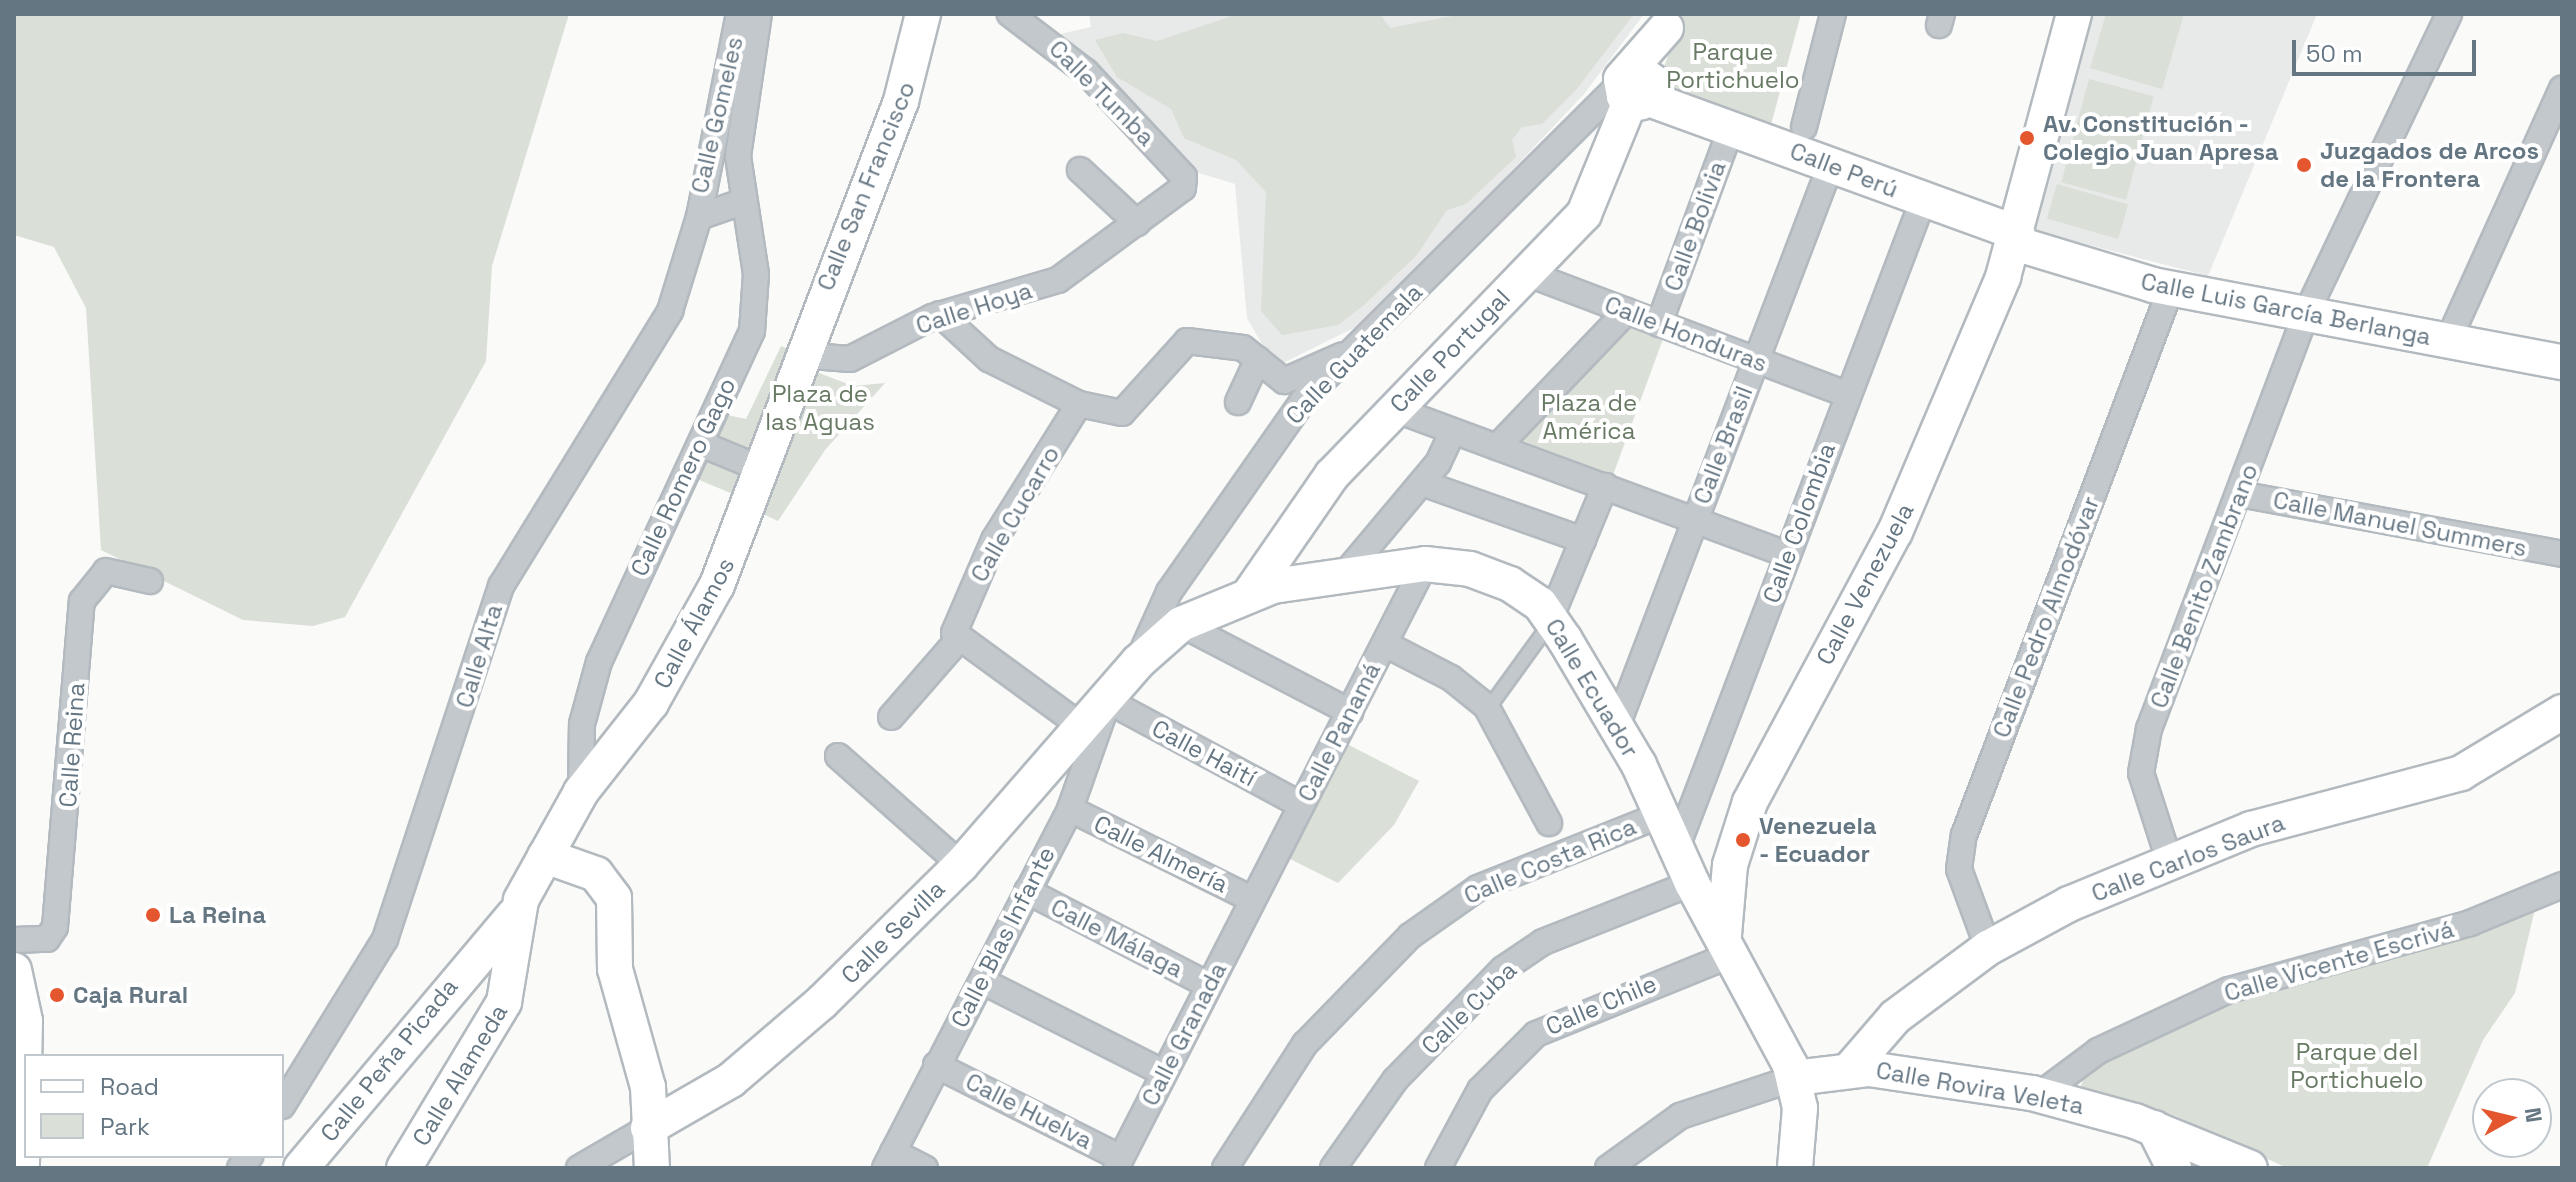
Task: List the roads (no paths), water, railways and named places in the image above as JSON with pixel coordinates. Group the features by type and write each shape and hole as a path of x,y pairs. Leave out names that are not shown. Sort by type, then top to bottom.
{"street":[{"name":"Calle Gomeles","path":"699,217 739,14"},
{"name":"Calle Gomeles","path":"747,227 742,202 741,116 759,14"},
{"name":"Calle San Francisco","path":"799,355 901,101 923,14"},
{"name":"Calle Tumba","path":"1010,14 1086,72 1185,182"},
{"path":"1804,127 1833,14"},
{"name":"Calle Venezuela","path":"1730,944 1730,865 1750,802 1908,505 2016,238 2074,14"},
{"name":"Calle Benito Zambrano","path":"2169,860 2143,786 2144,744 2306,314 2449,14"},
{"name":"Calle Portugal","path":"1251,592 1310,501 1394,409 1590,206 1645,89 1669,21"},
{"path":"2448,341 2562,88"},
{"name":"Calle Perú","path":"1645,89 1731,128 1831,164 2016,238"},
{"name":"Calle Guatemala","path":"1138,662 1197,548 1294,412 1353,352 1645,89"},
{"name":"Calle Bolivia","path":"1659,324 1731,128"},
{"name":"Calle Brasil","path":"1617,726 1831,164"},
{"path":"1080,170 1137,223"},
{"name":"Calle Hoya","path":"799,355 850,359 940,314 1058,280 1137,223 1185,182"},
{"name":"Calle Colombia","path":"1677,847 1923,200"},
{"path":"699,217 742,202"},
{"name":"Calle Alta","path":"284,1103 385,939 501,586 653,346 699,217"},
{"name":"Calle Romero Gago","path":"581,792 582,724 607,642 701,444 756,311 747,227"},
{"name":"Calle Luis García Berlanga","path":"2016,238 2171,288 2562,362"},
{"name":"Calle Honduras","path":"1526,273 1847,394"},
{"name":"Calle Pedro Almodóvar","path":"1988,948 1959,869 1964,835 2171,288"},
{"path":"1497,447 1627,311"},
{"path":"940,314 989,359 1079,404 1122,413 1187,341 1230,343 1258,359 1284,381 1353,352"},
{"path":"701,444 759,468 799,355"},
{"path":"1238,402 1258,359"},
{"name":"Calle Cucarro","path":"957,641 956,627 994,540 1079,404"},
{"path":"1394,409 1788,555"},
{"path":"1344,575 1422,483 1453,431"},
{"name":"Calle Álamos","path":"514,915 581,792 625,736 689,640 750,502 759,468"},
{"path":"1422,483 1583,540"},
{"path":"1552,618 1605,486"},
{"name":"Calle Manuel Summers","path":"2239,494 2562,554"},
{"name":"Calle Ecuador","path":"1108,701 1138,662 1181,624 1251,592 1425,564 1492,576 1552,618 1617,726 1663,814 1692,883 1730,944 1795,1078"},
{"name":"Calle Panamá","path":"1251,899 1425,564"},
{"name":"Calle Reina","path":"14,940 47,939 55,927 82,601 96,577 113,569 150,581"},
{"path":"1181,624 1350,712"},
{"path":"891,717 957,641 1084,728"},
{"path":"1385,644 1451,678 1488,709 1549,823"},
{"name":"Calle Sevilla","path":"648,1128 771,1050 961,865 1108,701"},
{"name":"Calle Haití","path":"1108,701 1301,805"},
{"name":"Calle Blas Infante","path":"889,1160 1070,809 1108,701"},
{"name":"Calle Carlos Saura","path":"1851,1068 1895,1017 1988,948 2169,860 2293,816 2461,773 2562,712"},
{"path":"838,756 961,865"},
{"name":"Calle Almería","path":"1070,809 1251,899"},
{"name":"Calle Costa Rica","path":"1225,1168 1305,1044 1410,936 1478,888 1663,814"},
{"path":"545,856 596,874 614,898 614,960 648,1087 652,1168"},
{"name":"Calle Cuba","path":"1333,1168 1395,1080 1503,969 1543,942 1692,883"},
{"name":"Calle Vicente Escrivá","path":"2039,1095 2107,1046 2229,990 2470,923 2562,885"},
{"name":"Calle Málaga","path":"1027,891 1208,985"},
{"name":"Calle Granada","path":"1118,1163 1251,899"},
{"path":"511,981 514,915"},
{"name":"Calle Peña Picada","path":"301,1168 476,952 514,915"},
{"name":"Calle Chile","path":"1438,1168 1480,1090 1536,1034 1730,944"},
{"name":"Calle Alameda","path":"404,1168 511,981 496,957 476,952"},
{"path":"14,970 25,1021 20,1161"},
{"path":"982,981 1164,1073"},
{"name":"Calle Huelva","path":"936,1065 1118,1163"},
{"name":"Calle Rovira Veleta","path":"1795,1078 1851,1068 2039,1095 2154,1128 2250,1168"},
{"path":"1608,1168 1680,1116 1795,1078 1791,1164"},
{"path":"579,1168 648,1128"},
{"path":"2154,1128 2174,1168"},
{"path":"889,1160 925,1168"}],"lane":[{"path":"1488,709 1552,618"}],"place":[{"name":"Av. Constitución - Colegio Juan Apresa","path":"2027,138"},
{"name":"Juzgados de Arcos de la Frontera","path":"2304,165"},
{"name":"Venezuela - Ecuador","path":"1743,840"},
{"name":"La Reina","path":"153,915"},
{"name":"Caja Rural","path":"57,995"}],"park label":[{"name":"Parque Portichuelo","path":"1733,66"},
{"name":"Plaza de las Aguas","path":"820,408"},
{"name":"Plaza de América","path":"1589,417"},
{"name":"Parque del Portichuelo","path":"2357,1066"}]}
